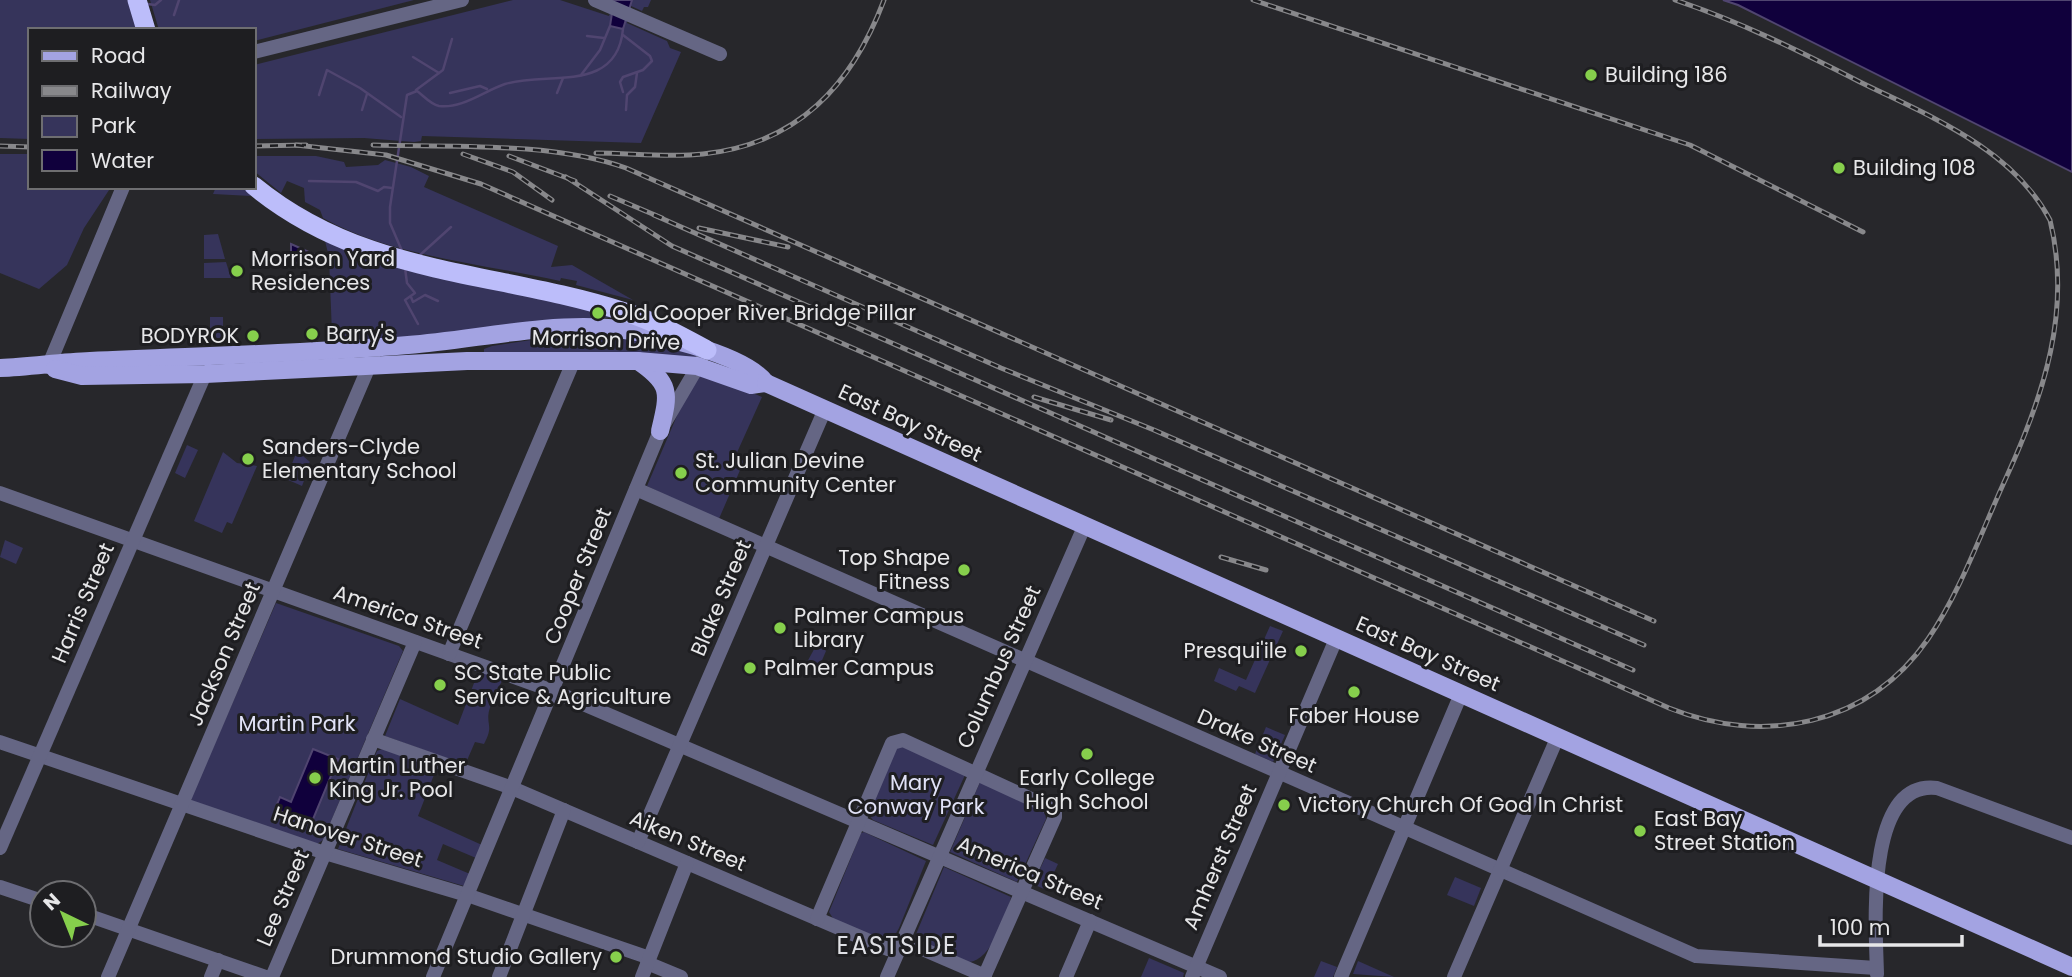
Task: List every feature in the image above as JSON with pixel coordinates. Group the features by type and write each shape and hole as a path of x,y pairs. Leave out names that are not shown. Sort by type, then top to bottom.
{"highway":[{"path":"137,0 145,28"},
{"path":"256,187 307,224 369,251 583,300 666,328 702,358"}],"main road":[{"name":"Morrison Drive","path":"0,368 48,367 86,361 211,358 378,347 545,330 606,328 638,331 702,358 758,372 766,383"},
{"name":"Morrison Drive","path":"48,367 82,376 205,374 370,365 702,358"},
{"path":"638,361 661,378 667,392 660,431"},
{"name":"East Bay Street","path":"766,383 2072,967"}],"street":[{"path":"256,52 462,0"},
{"path":"599,2 720,54"},
{"path":"48,367 122,189"},
{"name":"Jackson Street","path":"108,977 378,347"},
{"name":"Cooper Street","path":"433,977 660,431 702,358"},
{"path":"449,654 574,360"},
{"name":"Harris Street","path":"0,848 205,374"},
{"name":"Blake Street","path":"638,842 825,409"},
{"name":"Drake Street","path":"636,489 1696,956 1877,973"},
{"name":"America Street","path":"0,493 553,691 1090,921 1194,972 1220,977"},
{"name":"Columbus Street","path":"887,977 1084,527"},
{"name":"Amherst Street","path":"1194,972 1336,639"},
{"name":"Lee Street","path":"272,977 415,642"},
{"path":"1341,977 1461,694"},
{"path":"1454,977 1558,736"},
{"path":"817,919 892,743 897,739 1055,810 1055,817 984,976"},
{"name":"Aiken Street","path":"373,740 512,788 888,949 915,945 984,976"},
{"name":"Hanover Street","path":"0,742 325,853 523,914 644,956 648,961 681,977"},
{"path":"1877,973 1876,879 1881,845 1898,806 1918,788 1937,788 2072,838"},
{"path":"499,977 564,810"},
{"path":"642,977 687,863"},
{"path":"0,887 28,896"},
{"path":"98,919 266,977"},
{"path":"1066,977 1090,921"},
{"path":"211,977 218,960"}],"green space":[{"path":"0,0 131,0 138,28 28,28 28,139 0,138"},
{"path":"150,0 414,0 256,40 256,28 158,28"},
{"path":"513,0 560,0 609,16 614,0 651,0 648,7 644,7 642,11 631,6 627,23 667,41 670,48 681,52 641,143 422,136 421,141 414,142 364,138 256,139 256,64"},
{"path":"0,154 28,154 28,189 110,189 84,228 67,265 39,289 0,273"},
{"path":"256,156 316,156 344,162 346,167 378,165 385,160 411,167 429,176 424,187 558,246 551,267 572,265 633,300 576,285 577,281 561,278 560,281 407,250 349,231 323,218 320,210 305,202 304,188 287,181 281,193 256,173"},
{"path":"215,189 246,189 251,196 213,194"},
{"path":"218,234 225,259 204,259 204,235"},
{"path":"325,241 615,317 359,343 358,338 332,334 329,257"},
{"path":"226,262 231,278 204,278 204,263"},
{"path":"210,317 223,317 223,338 210,338"},
{"path":"583,332 625,336 697,353 698,360 484,355 484,349 492,346"},
{"path":"699,375 710,375 762,397 735,457 744,461 718,521 647,486 679,411"},
{"path":"187,445 198,450 185,478 175,473"},
{"path":"223,452 237,463 257,466 232,524 227,522 222,533 194,521"},
{"path":"295,456 303,456 310,462 304,468 307,473 302,486 286,479"},
{"path":"5,540 23,548 16,564 0,557"},
{"name":"Martin Park","path":"276,603 399,646 403,651 323,840 317,844 192,801 191,798"},
{"path":"1270,626 1283,631 1255,693 1239,686 1236,691 1214,681 1219,668 1246,680"},
{"path":"818,642 826,651 820,665 812,667 806,664"},
{"path":"479,670 503,679 489,711 487,738 484,744 475,742 465,765 385,736 400,699 458,725"},
{"path":"1266,727 1285,735 1273,762 1255,754"},
{"name":"Mary Conway Park","path":"900,745 965,775 933,845 873,820 868,814 896,747"},
{"path":"382,749 437,767 418,816 482,845 476,858 443,844 437,860 470,874 464,886 338,849 377,751"},
{"path":"980,782 1045,812 1046,819 1017,882 950,852"},
{"path":"864,832 926,861 899,928 895,935 882,940 834,920 829,912 861,833"},
{"path":"1045,858 1058,864 1046,890 1033,884"},
{"path":"944,867 1011,897 1002,925 991,946 984,954 969,962 914,939"},
{"path":"1455,877 1481,888 1474,906 1447,895"},
{"path":"1149,958 1184,973 1183,977 1141,977"},
{"path":"1321,961 1337,967 1333,977 1314,977"},
{"path":"1358,961 1394,977 1353,974"}],"water":[{"path":"614,0 632,0 623,29 610,26"},
{"path":"1723,0 2072,0 2072,172 1738,5"},
{"path":"291,244 318,256 317,262 291,263"},
{"name":"Martin Luther King Jr. Pool","path":"313,749 338,759 311,824 275,809 280,797 291,802"}],"waterway":[{"path":"148,4 155,5 161,0"},
{"path":"174,15 179,0"},
{"path":"581,75 600,50 610,26"},
{"path":"402,251 390,223 390,207 407,95 417,91 433,104 448,106 505,84 594,72 608,63 618,49 623,29"},
{"path":"623,35 650,56 652,61 643,70 623,77 620,82 623,92"},
{"path":"587,36 604,38"},
{"path":"416,90 443,70 452,39"},
{"path":"413,57 439,73"},
{"path":"319,95 327,70 360,88 401,117"},
{"path":"626,110 627,95 635,87 637,73"},
{"path":"557,93 563,78"},
{"path":"450,93 480,86 487,89"},
{"path":"362,110 367,94"},
{"path":"309,181 356,182 378,191 384,187 392,188"},
{"path":"420,255 451,227"},
{"path":"405,268 407,283 415,293 405,300 418,324"},
{"path":"411,297 413,302 425,295 438,301"}],"railway":[{"path":"596,153 703,154 737,148 767,138 794,123 817,105 838,83 856,59 884,0"},
{"path":"1253,0 1690,145 1863,232"},
{"path":"296,145 386,155 481,184 1669,708 1705,720 1777,726 1812,720 1845,709 1876,692 1904,669 1940,620 1961,581 2020,447 2042,384 2056,319 2056,254 2050,220 2034,195 2014,173 1967,137 1792,48 1675,0"},
{"path":"256,146 306,145"},
{"path":"373,145 534,150 567,154 626,168 1654,621"},
{"path":"0,146 28,147"},
{"path":"463,154 513,172 552,200"},
{"path":"509,156 575,181"},
{"path":"566,177 672,246 1633,670"},
{"path":"610,196 662,218"},
{"path":"654,215 1644,645"},
{"path":"699,228 788,247"},
{"path":"1034,397 1111,420"},
{"path":"1221,557 1266,570"}],"place":[{"name":"Building 186","path":"1591,75"},
{"name":"Building 108","path":"1839,168"},
{"name":"Morrison Yard Residences","path":"237,271"},
{"name":"Old Cooper River Bridge Pillar","path":"598,313"},
{"name":"Barry's","path":"312,334"},
{"name":"BODYROK","path":"253,336"},
{"name":"Sanders-Clyde Elementary School","path":"248,459"},
{"name":"St. Julian Devine Community Center","path":"681,473"},
{"name":"Top Shape Fitness","path":"964,570"},
{"name":"Palmer Campus Library","path":"780,628"},
{"name":"Presqui'ile","path":"1301,651"},
{"name":"Palmer Campus","path":"750,668"},
{"name":"SC State Public Service & Agriculture","path":"440,685"},
{"name":"Faber House","path":"1354,692"},
{"name":"Early College High School","path":"1087,754"},
{"name":"Martin Luther King Jr. Pool","path":"315,778"},
{"name":"Victory Church Of God In Christ","path":"1284,805"},
{"name":"East Bay Street Station","path":"1640,831"},
{"name":"Drummond Studio Gallery","path":"616,957"}],"district":[{"name":"EASTSIDE","path":"897,946"}]}
